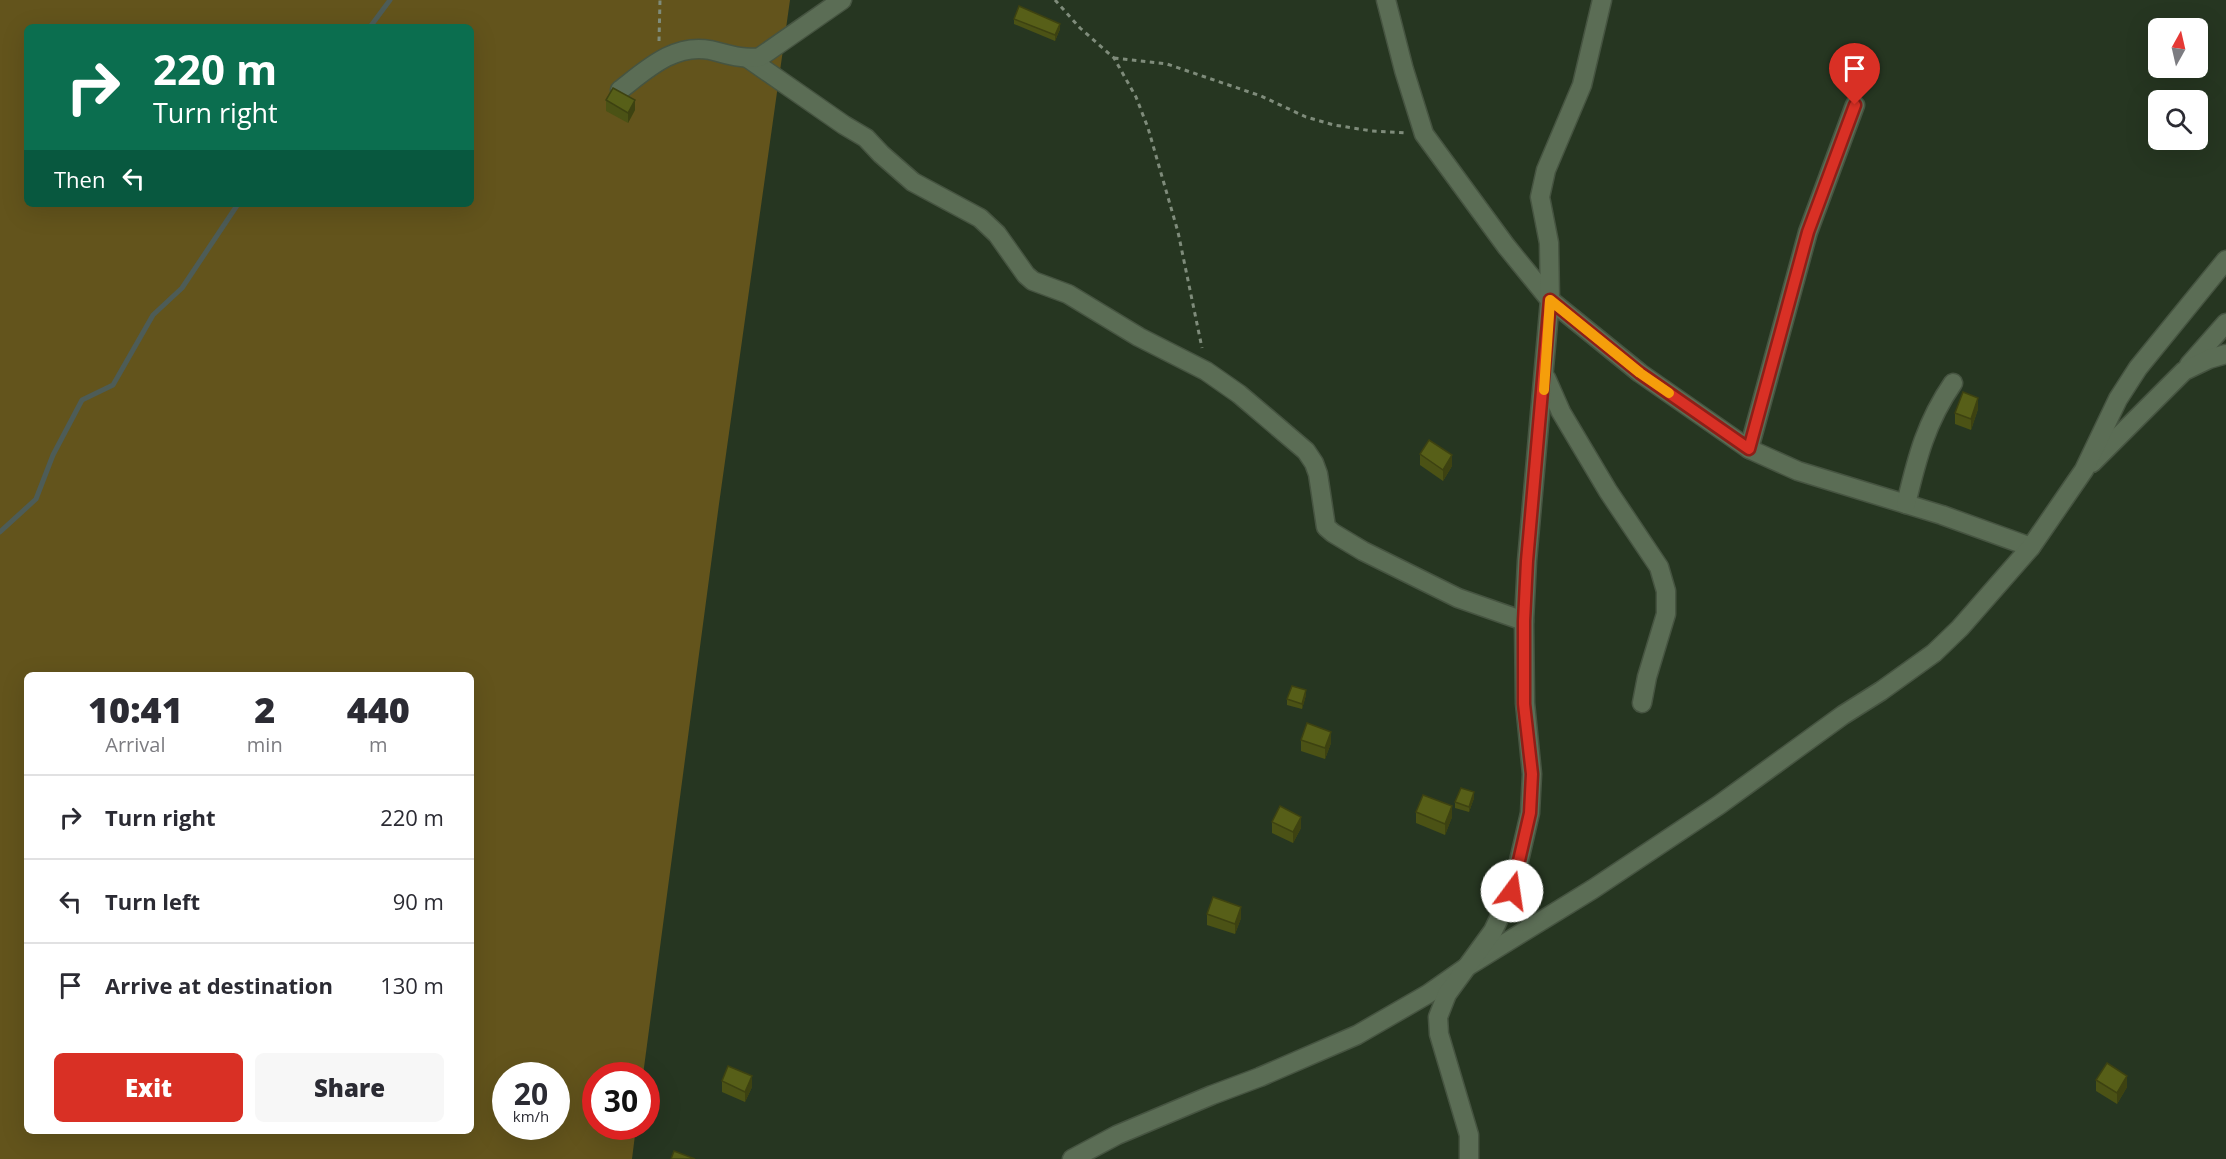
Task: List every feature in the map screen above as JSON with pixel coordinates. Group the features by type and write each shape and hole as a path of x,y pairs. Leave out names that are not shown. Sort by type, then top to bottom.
{"street":[{"path":"620,90 659,61 682,50 697,49 749,59 760,57 842,0"},
{"path":"1386,0 1424,134 1506,246 1550,300 1640,373 1749,449 1798,471 1906,504 2031,547"},
{"path":"1469,1159 1469,1135 1437,1025 1447,994 1493,931 1512,891 1530,813 1532,774 1524,704 1524,621 1527,561 1550,300 1550,243 1540,197 1557,142 1581,85 1602,0"},
{"path":"749,59 866,138 914,182 980,218 997,234 1026,275 1033,281 1068,294 1139,337 1206,371 1239,394 1306,451 1318,474 1326,527 1333,533 1363,551 1458,598 1524,621"},
{"path":"1749,449 1808,232 1855,105"},
{"path":"2085,470 2118,399 2138,368 2226,260"},
{"path":"1072,1159 1117,1135 1357,1035 1593,889 1719,805 1843,715 1914,668 1934,653 1960,628 2031,547 2085,470 2184,371 2226,323"},
{"path":"2184,371 2226,354"},
{"path":"1545,374 1561,412 1608,491 1659,567 1666,591 1666,614 1647,677 1642,703"},
{"path":"1906,504 1929,424 1938,405 1953,383"}],"path":[{"path":"659,61 660,0"},
{"path":"1054,0 1080,28 1114,58 1136,97 1148,128 1179,232 1206,371"},
{"path":"1114,58 1167,64 1261,96 1305,117 1334,125 1372,131 1424,134"}],"shaded area":[{"path":"0,0 790,0 719,504 645,1062 582,1062 582,1140 634,1140 632,1159 0,1159"}],"building":[{"path":"1019,6 1060,24 1055,35 1014,19"},
{"path":"613,88 635,100 628,113 606,100"},
{"path":"1963,392 1978,398 1971,419 1955,413"},
{"path":"1429,440 1452,455 1443,470 1420,454"},
{"path":"1292,686 1306,690 1302,704 1287,699"},
{"path":"1307,723 1331,732 1325,748 1301,740"},
{"path":"1461,788 1474,792 1469,807 1455,802"},
{"path":"1423,795 1452,806 1445,824 1416,812"},
{"path":"1280,806 1301,817 1293,832 1272,822"},
{"path":"1213,897 1241,907 1235,924 1207,914"},
{"path":"2107,1063 2127,1076 2117,1093 2096,1080"},
{"path":"728,1066 752,1076 745,1092 722,1081"},
{"path":"674,1151 695,1159 671,1159"}],"waterway":[{"path":"372,24 390,0"},
{"path":"0,532 36,499 53,455 82,400 113,385 153,315 182,288 236,207"}],"slow traffic":[{"path":"1544,390 1550,300 1640,373 1669,393"}],"route":[{"path":"1512,891 1530,813 1532,774 1524,704 1524,621 1527,561 1550,300 1640,373 1749,449 1808,232 1855,105"}]}
